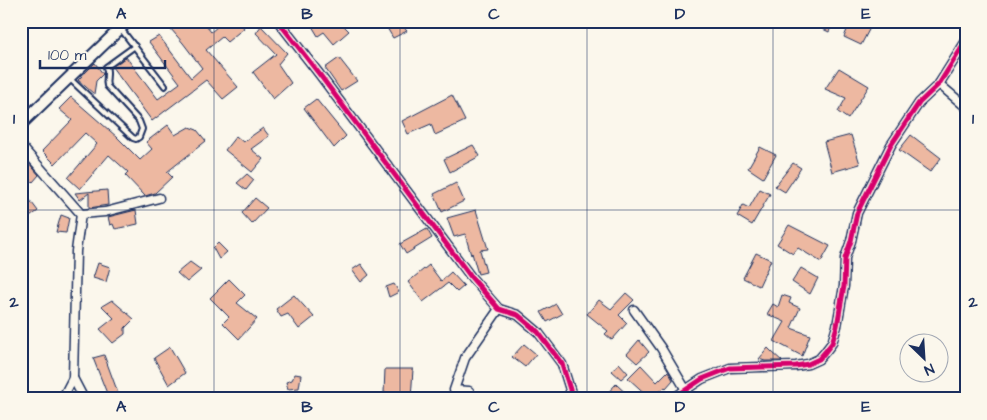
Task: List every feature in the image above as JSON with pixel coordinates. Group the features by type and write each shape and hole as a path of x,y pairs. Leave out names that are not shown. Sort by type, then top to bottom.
{"main road":[{"path":"21,124 125,25"}],"street":[{"path":"278,21 471,277 499,309 518,315 538,332 562,364 573,399"},
{"path":"672,399 702,379 730,368 808,364 818,359 825,352 832,343 837,326 844,286 845,258 851,242 857,213 892,144 919,104 939,84 966,42"},
{"path":"939,84 966,107"},
{"path":"21,146 81,214 76,251 73,378 62,399"},
{"path":"81,214 105,212 159,198"},
{"path":"467,399 469,391 454,390 465,358 499,309"},
{"path":"634,310 661,348 686,390"},
{"path":"73,378 84,399"}],"lane":[{"path":"125,25 135,46 165,86"},
{"path":"69,78 136,139 140,137 142,129 139,121 107,86 106,81 108,75 106,68 135,46"}],"building":[{"path":"164,21 202,21 211,32 224,21 239,21 244,28 227,42 222,37 206,50 238,87 223,99 206,80 152,121 112,67 126,57 158,99 180,83 149,42 159,36 191,78 202,68"},
{"path":"309,21 339,21 349,31 334,44 324,32 318,36"},
{"path":"383,21 398,21 407,31 393,38"},
{"path":"806,21 865,21 872,24 861,45 844,37 847,30 833,22 829,32"},
{"path":"261,26 287,53 278,64 291,83 273,99 253,72 276,54 256,33"},
{"path":"339,58 357,81 341,91 325,68"},
{"path":"95,63 103,74 96,81 94,94 78,80"},
{"path":"839,68 869,86 848,119 838,112 846,98 825,89"},
{"path":"452,95 465,121 435,135 431,124 408,134 402,121"},
{"path":"71,97 140,160 152,149 146,142 168,125 175,135 189,127 197,130 206,141 167,172 172,177 155,193 145,196 125,175 128,172 109,155 80,189 68,178 97,144 85,133 55,164 42,151 72,120 59,109"},
{"path":"316,99 346,136 334,148 304,108"},
{"path":"263,128 269,136 251,149 263,159 252,172 225,150 236,136 243,142"},
{"path":"851,135 860,164 832,172 824,142"},
{"path":"911,135 941,158 930,172 899,150"},
{"path":"473,145 480,156 450,172 444,159"},
{"path":"760,147 776,155 763,178 748,168"},
{"path":"28,162 39,175 33,182 21,170"},
{"path":"793,163 801,168 785,192 775,186"},
{"path":"247,174 254,180 246,190 237,183"},
{"path":"456,183 464,201 442,212 434,194"},
{"path":"760,189 770,194 752,225 737,216 743,205 749,208"},
{"path":"107,190 108,205 89,208 89,193 80,200 75,193"},
{"path":"255,198 267,208 252,224 242,213"},
{"path":"29,199 38,211 27,219 21,210 21,204"},
{"path":"136,210 138,224 115,229 113,224 110,225 108,217"},
{"path":"476,210 488,249 480,250 486,272 478,274 465,234 454,237 447,218"},
{"path":"61,215 69,218 66,233 56,232"},
{"path":"789,225 830,246 821,262 798,248 793,254 777,244"},
{"path":"427,229 432,238 406,254 400,244"},
{"path":"218,243 227,252 219,259 213,248"},
{"path":"756,253 771,260 759,286 743,278"},
{"path":"190,262 201,270 187,282 177,273"},
{"path":"98,263 110,267 106,282 93,278"},
{"path":"361,264 369,275 361,282 352,270"},
{"path":"429,265 441,281 451,272 464,286 457,292 448,283 423,302 408,282"},
{"path":"801,268 818,278 810,294 792,282"},
{"path":"229,279 245,295 237,303 257,319 239,339 223,323 229,317 210,298"},
{"path":"394,284 399,292 389,297 386,287"},
{"path":"626,293 634,300 619,315 627,323 612,340 605,334 608,331 587,314 599,300 611,309"},
{"path":"294,295 314,317 299,329 288,314 281,317 276,309"},
{"path":"782,295 791,298 789,303 800,308 791,328 810,335 802,356 774,341 785,322 767,314 773,304 778,307"},
{"path":"112,300 134,319 125,328 125,334 113,343 100,329 114,318 102,306"},
{"path":"556,304 562,314 547,322 541,312"},
{"path":"639,340 649,352 637,363 627,354"},
{"path":"524,344 536,354 525,367 512,357"},
{"path":"170,347 185,373 169,385 154,358"},
{"path":"768,348 782,361 759,359"},
{"path":"104,355 118,393 108,396 93,358"},
{"path":"619,363 628,373 621,379 612,371"},
{"path":"641,365 657,382 668,371 673,380 651,399 628,378"},
{"path":"385,369 413,369 411,399 386,399 386,393 384,393"},
{"path":"295,374 301,375 299,388 288,389 286,382 292,380"},
{"path":"616,384 632,399 602,399"}],"cycle path":[{"path":"278,21 471,277 499,309 518,315 538,332 562,364 573,399"},
{"path":"672,399 702,379 730,368 808,364 819,359 825,352 832,343 837,326 844,286 845,258 857,213 891,145 919,103 939,84 966,41"}]}
